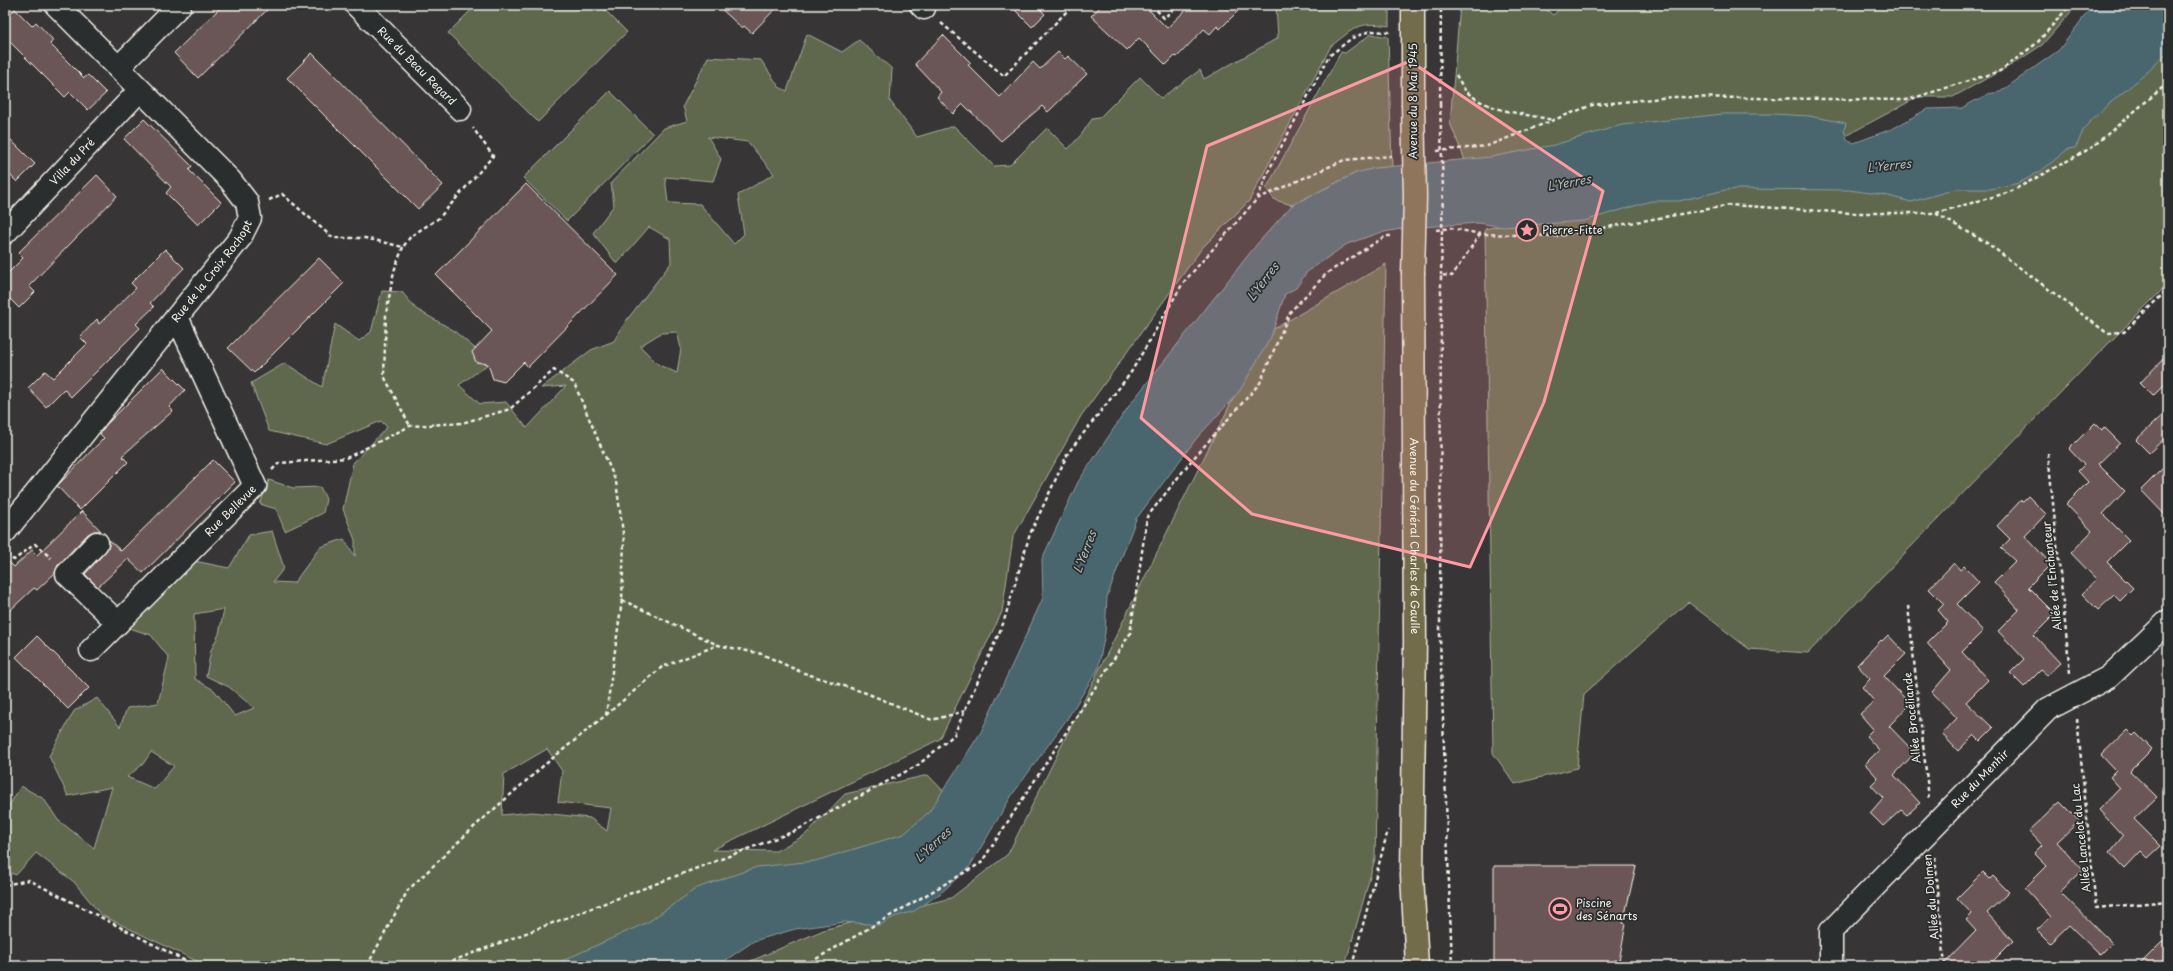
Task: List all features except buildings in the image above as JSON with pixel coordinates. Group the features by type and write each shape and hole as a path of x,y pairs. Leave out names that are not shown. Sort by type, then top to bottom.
{"main road":[{"name":"Avenue du 8 Mai 1945","path":"1413,5 1412,104 1415,197"},
{"name":"Avenue du Général Charles de Gaulle","path":"1415,197 1413,274 1415,642 1412,875 1417,966"},
{"name":"Avenue du Général Charles de Gaulle","path":"1402,966 1412,875"}],"street":[{"name":"Rue de la Croix Rochopt","path":"5,532 240,238 250,218 247,202 230,180 56,5"},
{"path":"118,68 180,5"},
{"name":"Rue du Beau Regard","path":"356,5 460,109"},
{"name":"Villa du Pré","path":"5,233 140,90"},
{"name":"Rue Bellevue","path":"91,650 255,486 177,317"},
{"path":"97,543 67,574 118,623"},
{"name":"Rue du Menhir","path":"1831,966 1831,930 2048,709 2109,677 2168,621"}],"path":[{"path":"923,6 1004,76 1073,5"},
{"path":"1152,5 1164,18 1178,5"},
{"path":"1441,5 1440,104 1443,188 1441,275 1440,638 1452,966"},
{"path":"1432,152 1487,146 1592,105 1672,97 1907,100 2000,71 2037,43 2070,5"},
{"path":"439,966 795,830 918,765 954,735 966,711 1003,624 1030,534 1068,453 1130,374 1183,283 1257,199 1270,168 1330,56 1352,38 1370,31 1396,32"},
{"path":"1456,75 1468,93 1486,104 1514,112 1553,120"},
{"path":"1935,213 2010,192 2091,148 2168,83"},
{"path":"410,426 384,376 386,314 394,271 403,247 411,236 439,218 493,156 460,109"},
{"path":"1257,199 1344,160 1400,155"},
{"path":"248,210 282,194 333,238 365,238 403,247"},
{"path":"1441,275 1452,276 1480,234"},
{"path":"255,486 279,463 346,458 410,426 462,423 510,409 554,370 574,383 616,482 624,540 622,600 606,716"},
{"name":"Allée de l'Enchanteur","path":"2048,453 2070,678 2074,696"},
{"path":"5,554 14,560 35,544 67,574"},
{"path":"622,600 718,645 762,654 801,672 866,693 932,720 966,711"},
{"name":"Allée Brocéliande","path":"1908,606 1933,827"},
{"path":"367,966 408,890 474,826 543,766 606,716 662,667 718,645"},
{"name":"Allée Lancelot du Lac","path":"2074,696 2096,908 2168,901"},
{"path":"1352,966 1390,825"},
{"name":"Allée du Dolmen","path":"1933,827 1946,966"},
{"path":"5,885 29,880 194,966"}],"highlighted area":[{"path":"1410,61 1603,191 1544,402 1470,567 1252,514 1141,418 1207,146"}],"green space":[{"path":"476,5 600,5 627,32 538,122 448,33"},
{"path":"1276,5 1389,5 1389,26 1370,24 1357,27 1331,46 1249,201 1202,248 1081,416 1013,537 1002,612 940,739 712,850 776,851 805,835 845,794 928,775 952,800 911,839 685,924 603,942 567,966 207,966 101,915 74,882 36,853 16,875 5,871 5,812 21,786 44,799 58,820 94,848 112,787 68,796 49,756 74,711 97,698 120,727 127,708 158,703 169,658 151,635 123,626 169,556 229,568 249,535 272,531 284,568 273,582 294,583 320,547 344,539 355,556 355,540 343,509 353,463 387,427 381,421 326,444 269,431 251,383 285,363 322,387 335,324 359,341 371,332 382,291 402,292 416,309 453,330 491,362 459,385 480,404 506,402 527,428 566,386 541,388 591,350 614,341 626,321 671,263 670,239 649,227 617,264 593,233 614,205 611,183 664,128 687,121 683,106 708,57 761,60 779,87 787,91 807,34 842,52 859,40 892,69 890,101 917,137 954,126 994,166 1010,165 1047,128 1068,149 1081,135 1092,119 1099,118 1140,77 1161,98 1200,70 1204,79 1278,38","holes":["708,137 748,142 774,174 738,195 744,234 734,244 700,204 668,203 665,177 713,181 721,159","677,332 681,348 677,373 659,365 640,346 661,333","224,609 219,634 211,650 206,676 229,687 254,708 235,716 214,690 195,679 194,614","547,749 562,771 558,802 611,808 607,831 590,818 532,812 502,815 504,774","151,752 174,766 155,789 127,777 143,764"]},
{"path":"1460,5 1541,5 1553,15 1564,5 2077,5 2042,45 2013,64 1953,97 1918,97 1834,142 1469,170 1450,123"},
{"path":"2168,33 2168,284 2097,355 1808,653 1749,649 1688,602 1584,694 1577,768 1515,784 1493,753 1485,229 1588,207 1764,178 1929,181"},
{"path":"1371,34 1388,37 1392,167 1356,173 1292,205 1275,200 1266,189 1341,52 1345,53"},
{"path":"610,91 653,134 567,221 523,178"},
{"path":"1386,264 1375,859 1345,966 739,966 826,929 951,898 1008,854 1265,334"},
{"path":"269,480 293,488 320,487 326,499 323,513 285,531 276,509 260,504"}],"water":[{"name":"L'Yerres","path":"2097,5 2168,5 2168,51 2149,71 2086,126 2075,148 2068,149 2041,171 2019,183 1990,189 1956,189 1911,202 1885,195 1849,190 1725,190 1679,201 1651,201 1584,221 1503,227 1479,223 1406,228 1379,233 1347,244 1307,272 1296,288 1285,294 1271,337 1239,392 1196,439 1136,519 1107,597 1105,633 1098,669 1067,719 1012,795 970,866 941,893 914,911 894,917 880,925 845,922 795,929 754,941 717,966 551,966 648,922 697,888 757,867 815,861 904,834 929,812 981,732 1043,598 1042,559 1078,482 1131,403 1257,244 1292,205 1356,173 1375,168 1491,157 1554,145 1622,125 1723,114 1809,116 1846,123 1844,130 1847,139 1854,143 1894,128 1927,109 1962,108 1973,101 1980,100 1987,94 2000,92 2059,50 2090,9"}],"place":[{"name":"Pierre-Fitte","path":"1527,230"},
{"name":"Piscine des Sénarts","path":"1560,909"}]}
